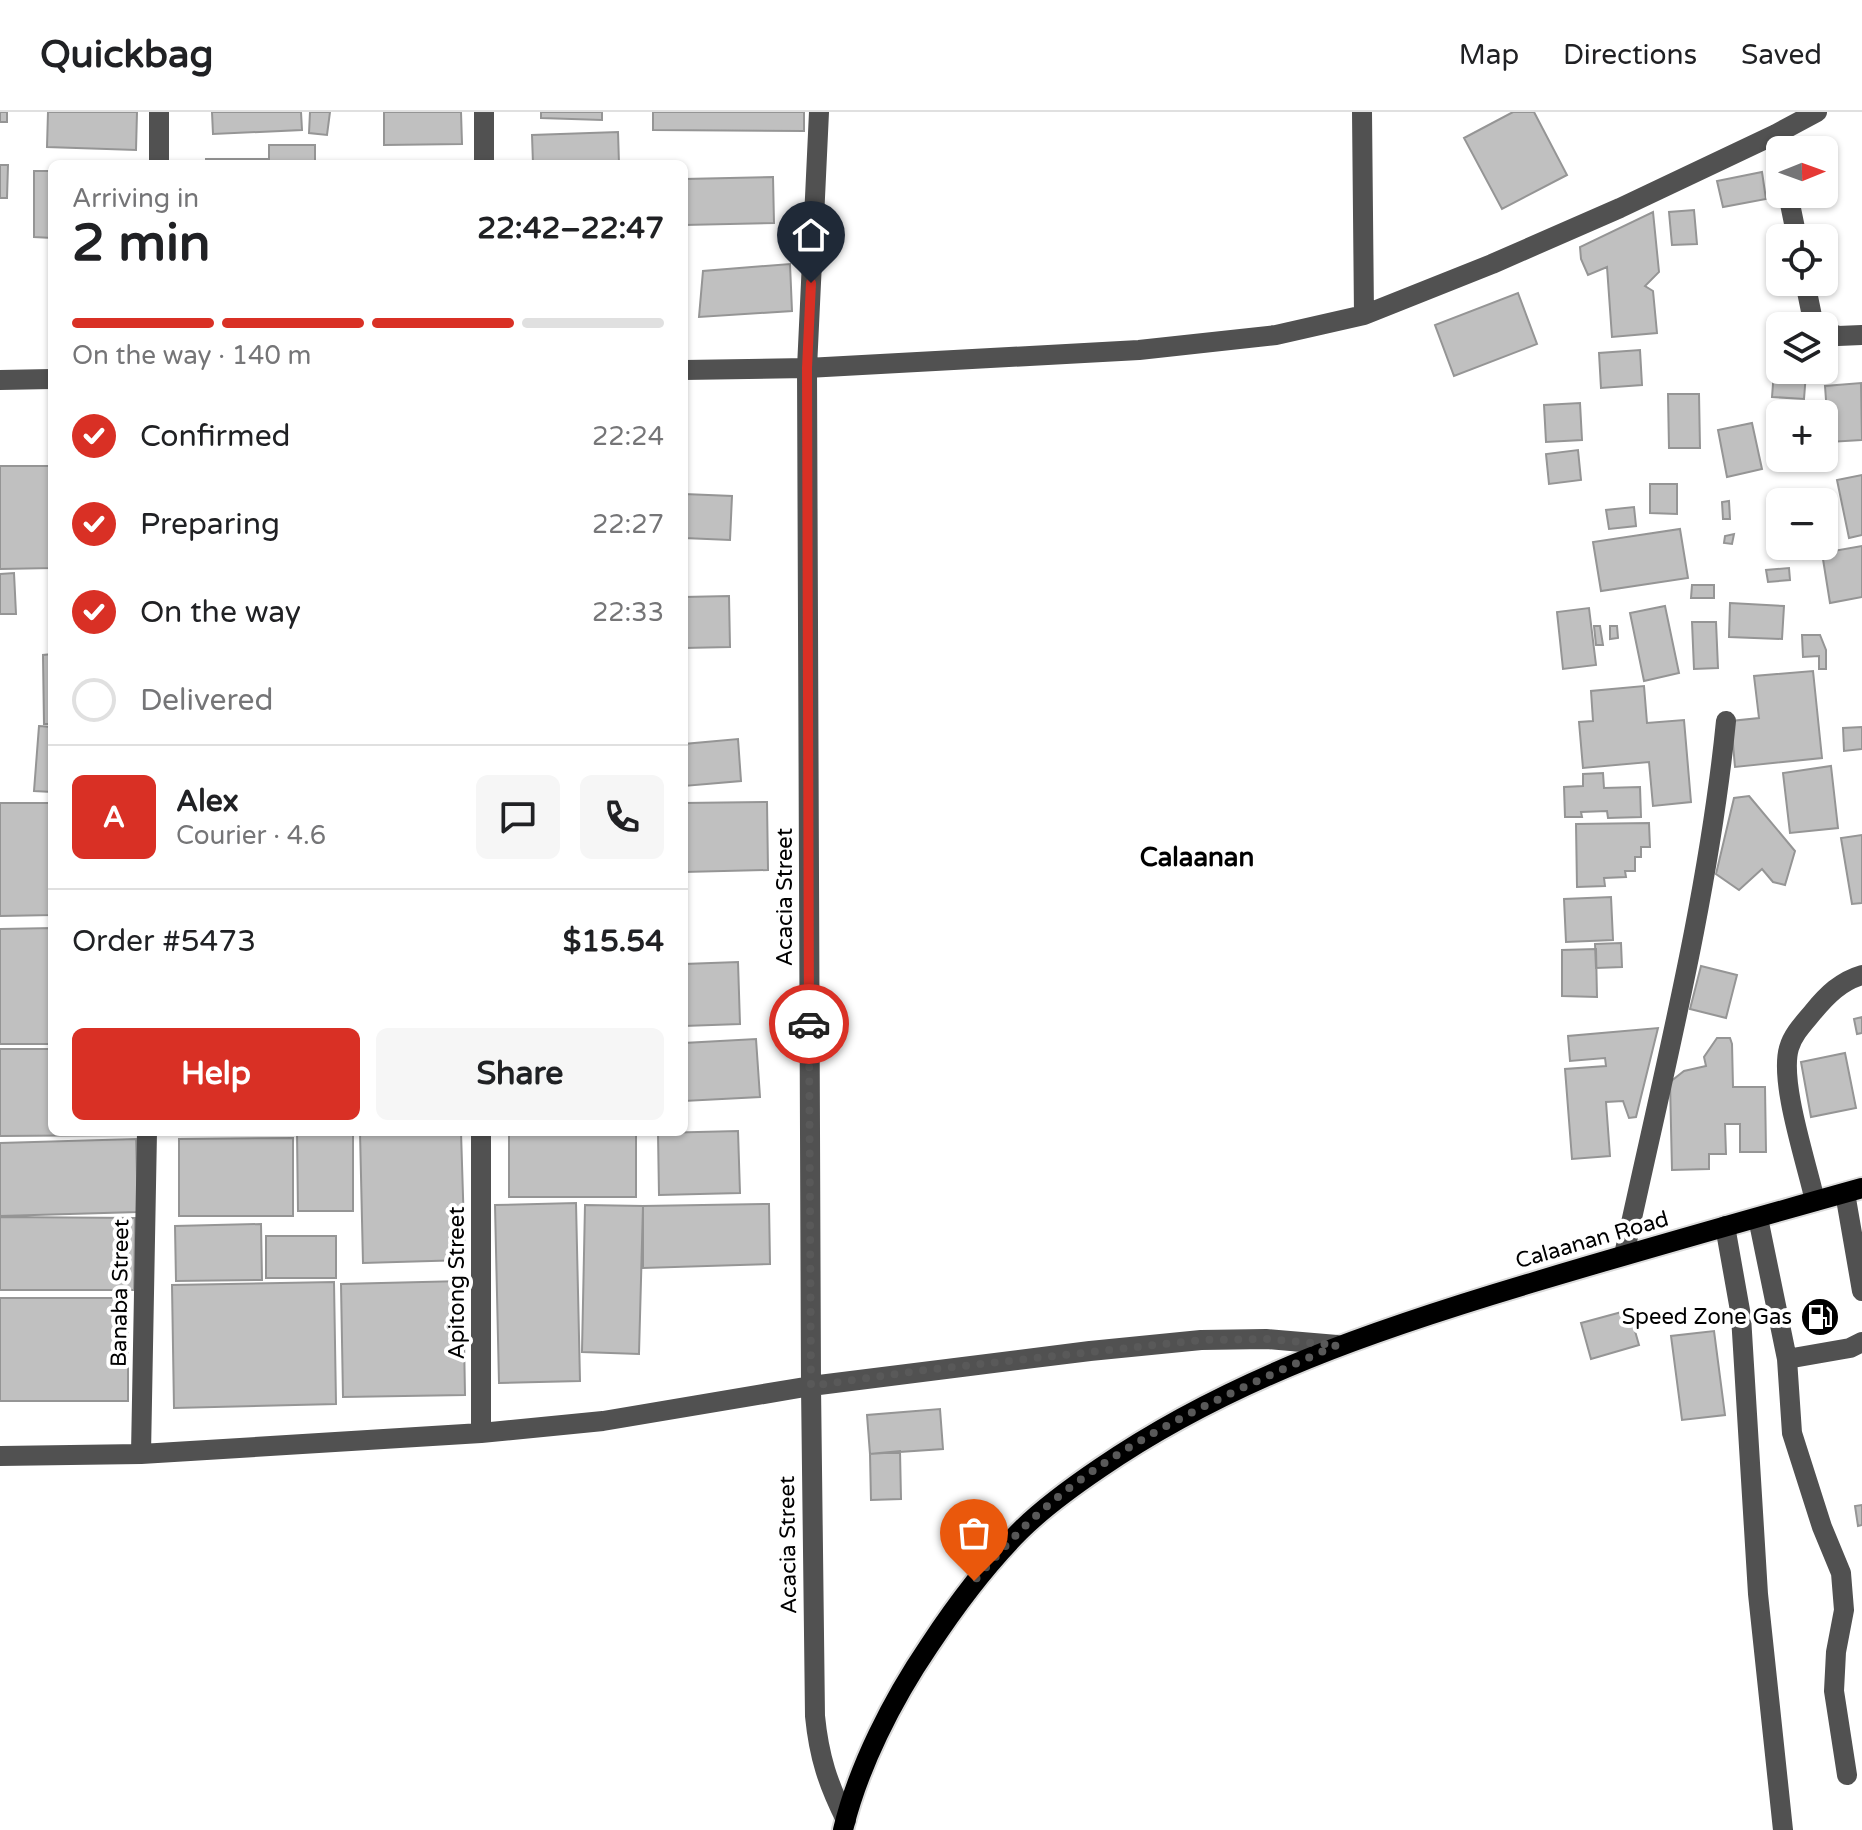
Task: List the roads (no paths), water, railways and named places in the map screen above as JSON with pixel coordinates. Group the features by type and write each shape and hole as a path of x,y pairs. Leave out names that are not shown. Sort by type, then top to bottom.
{"main road":[{"name":"Calaanan Road","path":"845,1825 877,1739 903,1683 974,1581 1021,1529 1076,1485 1138,1442 1214,1400 1337,1345 1624,1255 1853,1191"}],"street":[{"path":"159,112 159,160"},
{"path":"484,112 484,160"},
{"name":"Acacia Street","path":"819,112 807,368 815,1716 818,1747 827,1782 845,1825"},
{"path":"1362,112 1364,315"},
{"path":"1785,136 1804,115"},
{"path":"688,370 807,368 1139,350 1276,335 1364,315 1766,149"},
{"path":"1838,336 1862,335"},
{"path":"0,380 48,379"},
{"path":"1624,1255 1697,915 1717,807 1726,721"},
{"path":"1815,1201 1785,1070 1789,1047 1796,1032 1818,1005 1845,980 1862,975"},
{"name":"Banaba Street","path":"141,1454 147,1136"},
{"name":"Apitong Street","path":"481,1136 481,1433"},
{"path":"1853,1191 1862,1291"},
{"path":"1758,1218 1787,1359 1792,1433 1822,1527 1841,1573 1844,1610 1836,1652 1834,1691 1847,1775"},
{"path":"1725,1226 1741,1316 1758,1594 1783,1830"},
{"path":"0,1456 141,1454 481,1433 618,1419 932,1369 1201,1340 1266,1339 1337,1345"},
{"path":"1787,1359 1850,1348 1862,1342"}],"place":[{"name":"Speed Zone Gas","path":"1820,1317"}],"district":[{"name":"Calaanan","path":"1197,857"}]}
